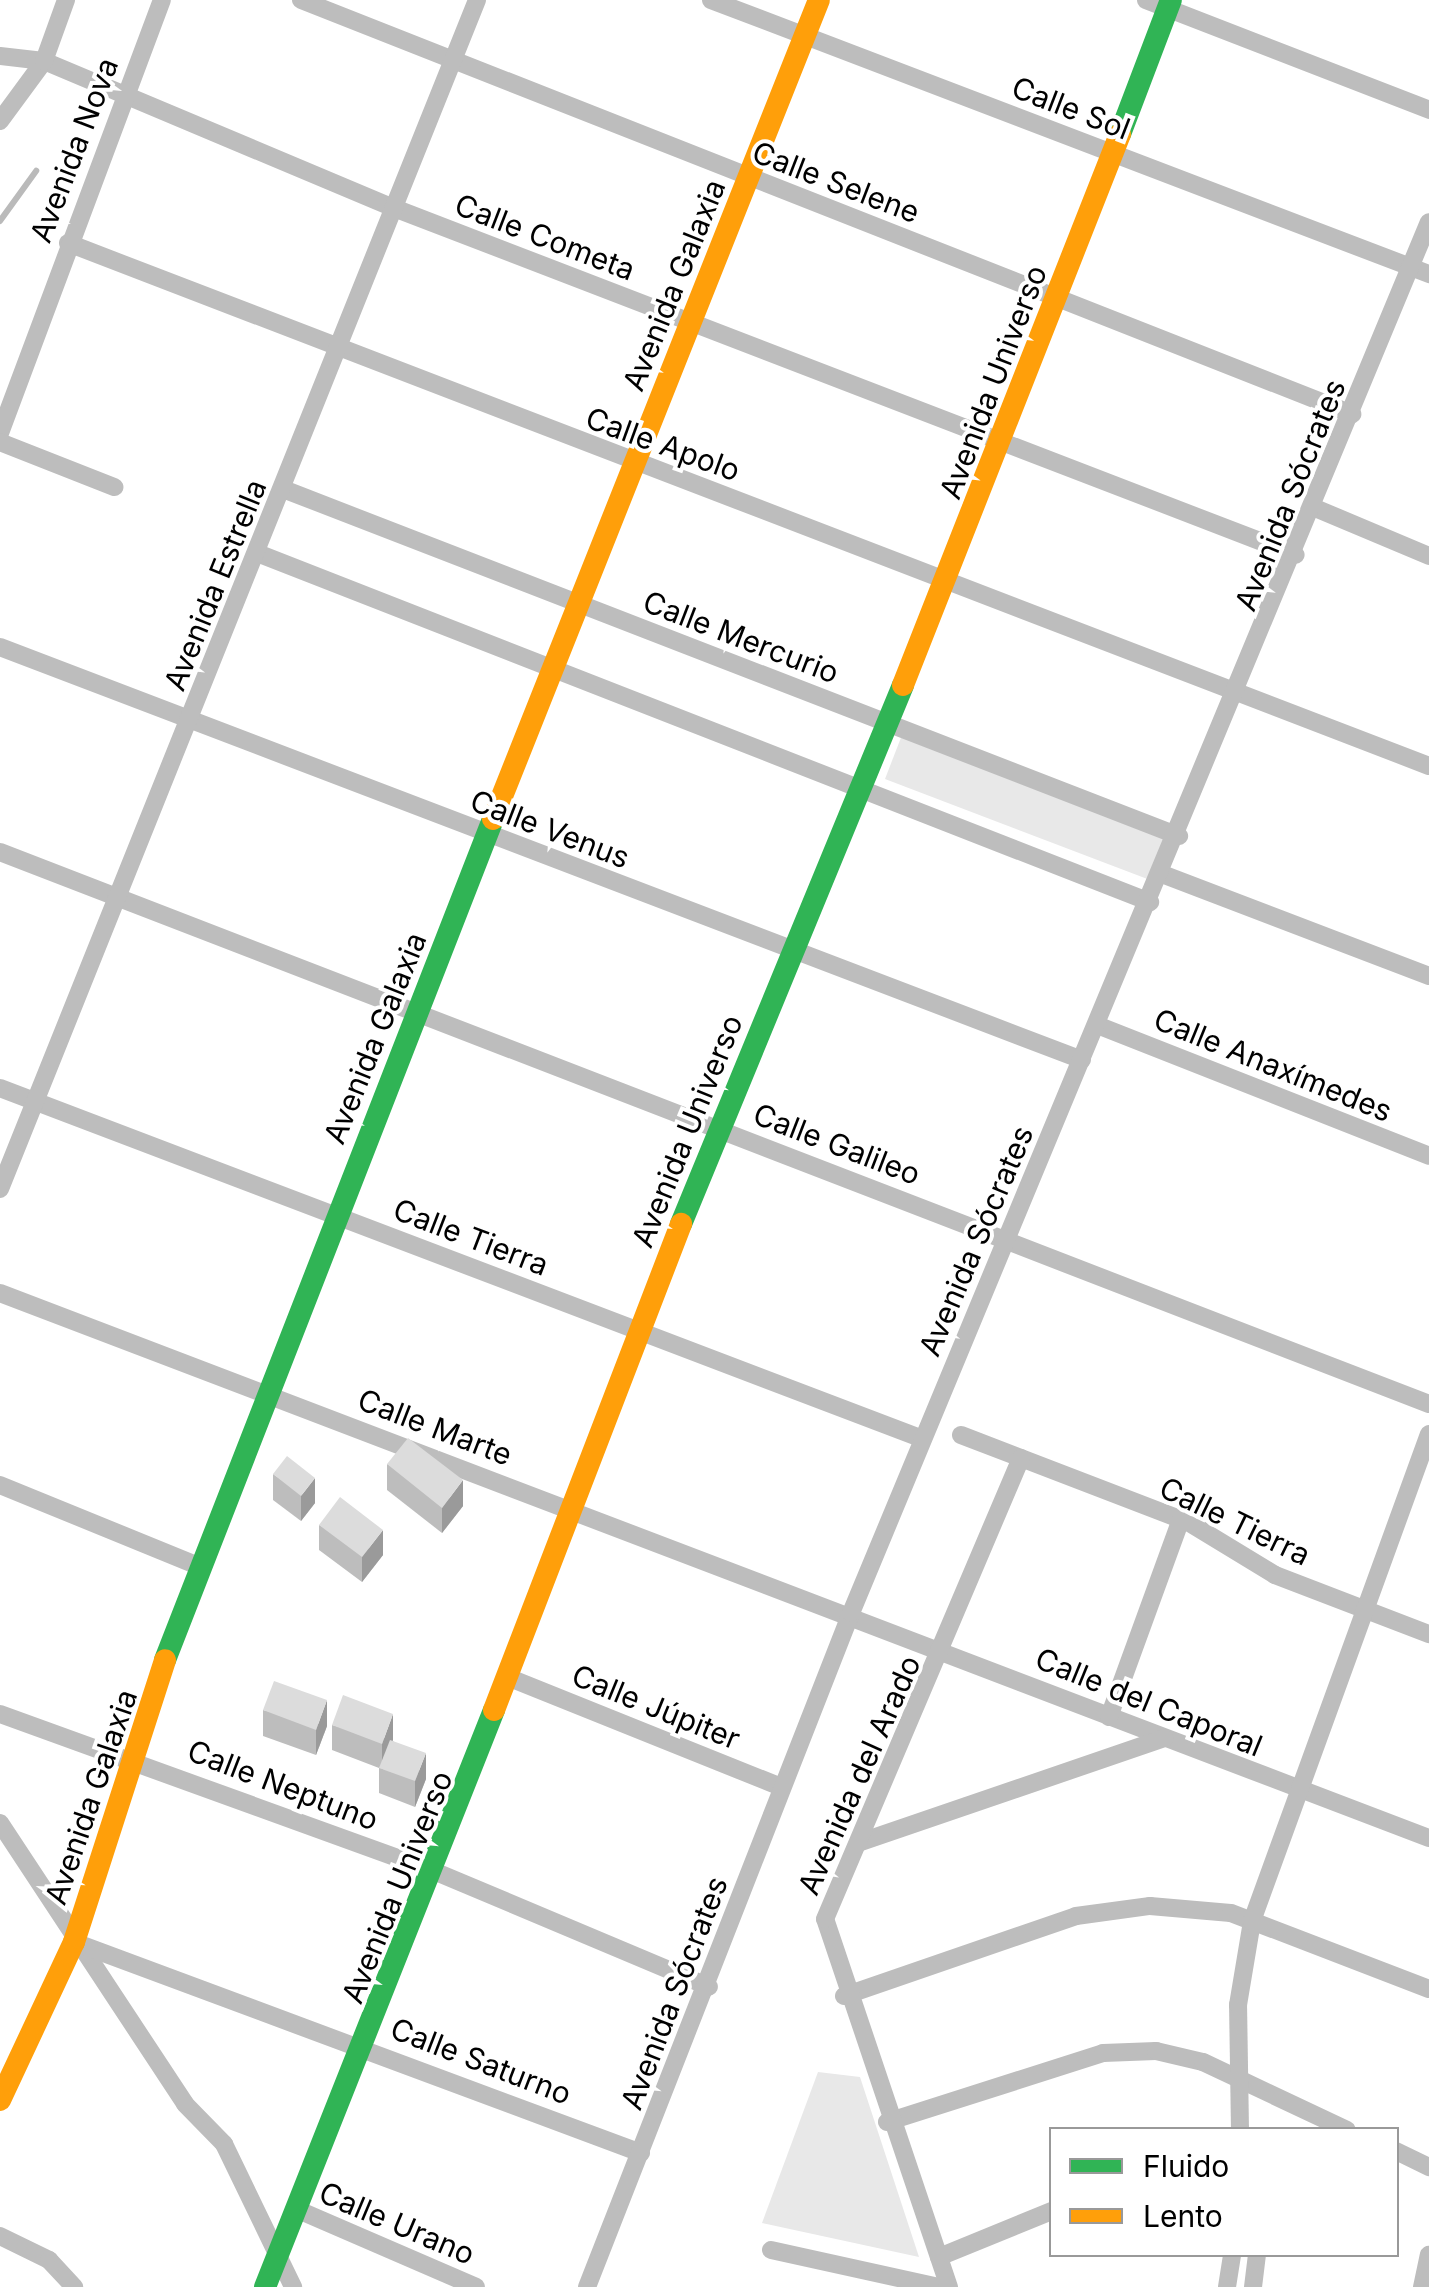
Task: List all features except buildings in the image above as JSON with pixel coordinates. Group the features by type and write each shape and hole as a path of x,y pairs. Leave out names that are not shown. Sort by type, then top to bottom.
{"street":[{"path":"0,120 44,61 66,0"},
{"name":"Avenida Nova","path":"0,433 124,93 162,0"},
{"name":"Calle Selene","path":"301,0 452,63 1352,414"},
{"name":"Avenida Estrella","path":"0,1189 478,0"},
{"name":"Calle Sol","path":"712,0 1420,270"},
{"name":"Avenida Galaxia","path":"0,2100 74,1942 138,1759 196,1565 819,0"},
{"path":"1162,3 1429,110"},
{"name":"Avenida Universo","path":"264,2287 436,1872 510,1678 566,1506 1002,442 1112,152 1162,3"},
{"name":"Calle Cometa","path":"0,56 44,61 394,208 1296,555"},
{"name":"Avenida Sócrates","path":"587,2287 709,1987 781,1787 851,1613 1241,692 1352,414 1420,270 1429,222"},
{"name":"Calle Apolo","path":"68,243 337,352 1429,766"},
{"path":"0,442 114,487"},
{"name":"Calle Mercurio","path":"283,489 1179,836"},
{"path":"1314,508 1429,556"},
{"path":"257,552 1150,902"},
{"name":"Calle Venus","path":"0,648 1082,1060"},
{"name":"Calle Galileo","path":"0,852 1429,1404"},
{"path":"1162,874 1429,976"},
{"name":"Calle Anaxímedes","path":"1097,1025 1429,1156"},
{"name":"Calle Tierra","path":"0,1088 922,1439"},
{"name":"Calle Marte","path":"0,1293 851,1613"},
{"path":"1240,2127 1237,2079 1252,1921 1362,1608 1429,1434"},
{"name":"Calle Tierra","path":"961,1435 1181,1520 1275,1575 1429,1634"},
{"name":"Avenida del Arado","path":"949,2287 844,1996 824,1919 945,1648 1021,1458"},
{"path":"0,1485 196,1565"},
{"path":"1110,1717 1181,1520"},
{"name":"Calle del Caporal","path":"851,1613 1429,1838"},
{"name":"Calle Júpiter","path":"510,1678 781,1787"},
{"name":"Calle Neptuno","path":"0,1714 138,1759 436,1872 709,1987"},
{"path":"858,1844 1165,1738"},
{"path":"2,1830 185,2104 224,2144 274,2263 294,2287"},
{"path":"844,1996 1114,1908 1184,1906 1252,1921 1429,1989"},
{"name":"Calle Saturno","path":"74,1942 366,2046 641,2153"},
{"path":"887,2122 1103,2053 1182,2056 1341,2127"},
{"path":"1399,2152 1429,2167"},
{"name":"Calle Urano","path":"296,2210 476,2287"},
{"path":"938,2258 1049,2212"},
{"path":"0,2236 49,2260 74,2287"},
{"path":"771,2250 940,2287"},
{"path":"1422,2287 1429,2255"},
{"path":"1228,2287 1232,2257"},
{"path":"1253,2287 1257,2257"}],"shaded area":[{"path":"902,735 1166,836 1150,880 885,779"},
{"path":"818,2072 860,2077 919,2257 762,2223"}],"waterway":[{"path":"0,221 36,171"}],"traffic: fast":[{"path":"1120,134 1171,0"},
{"path":"681,1224 903,685"},
{"path":"165,1660 493,819"},
{"path":"265,2287 494,1710"}],"traffic: slow":[{"path":"493,819 819,0"},
{"path":"903,685 1120,134"},
{"path":"494,1710 681,1224"},
{"path":"0,2100 74,1942 165,1660"}]}
